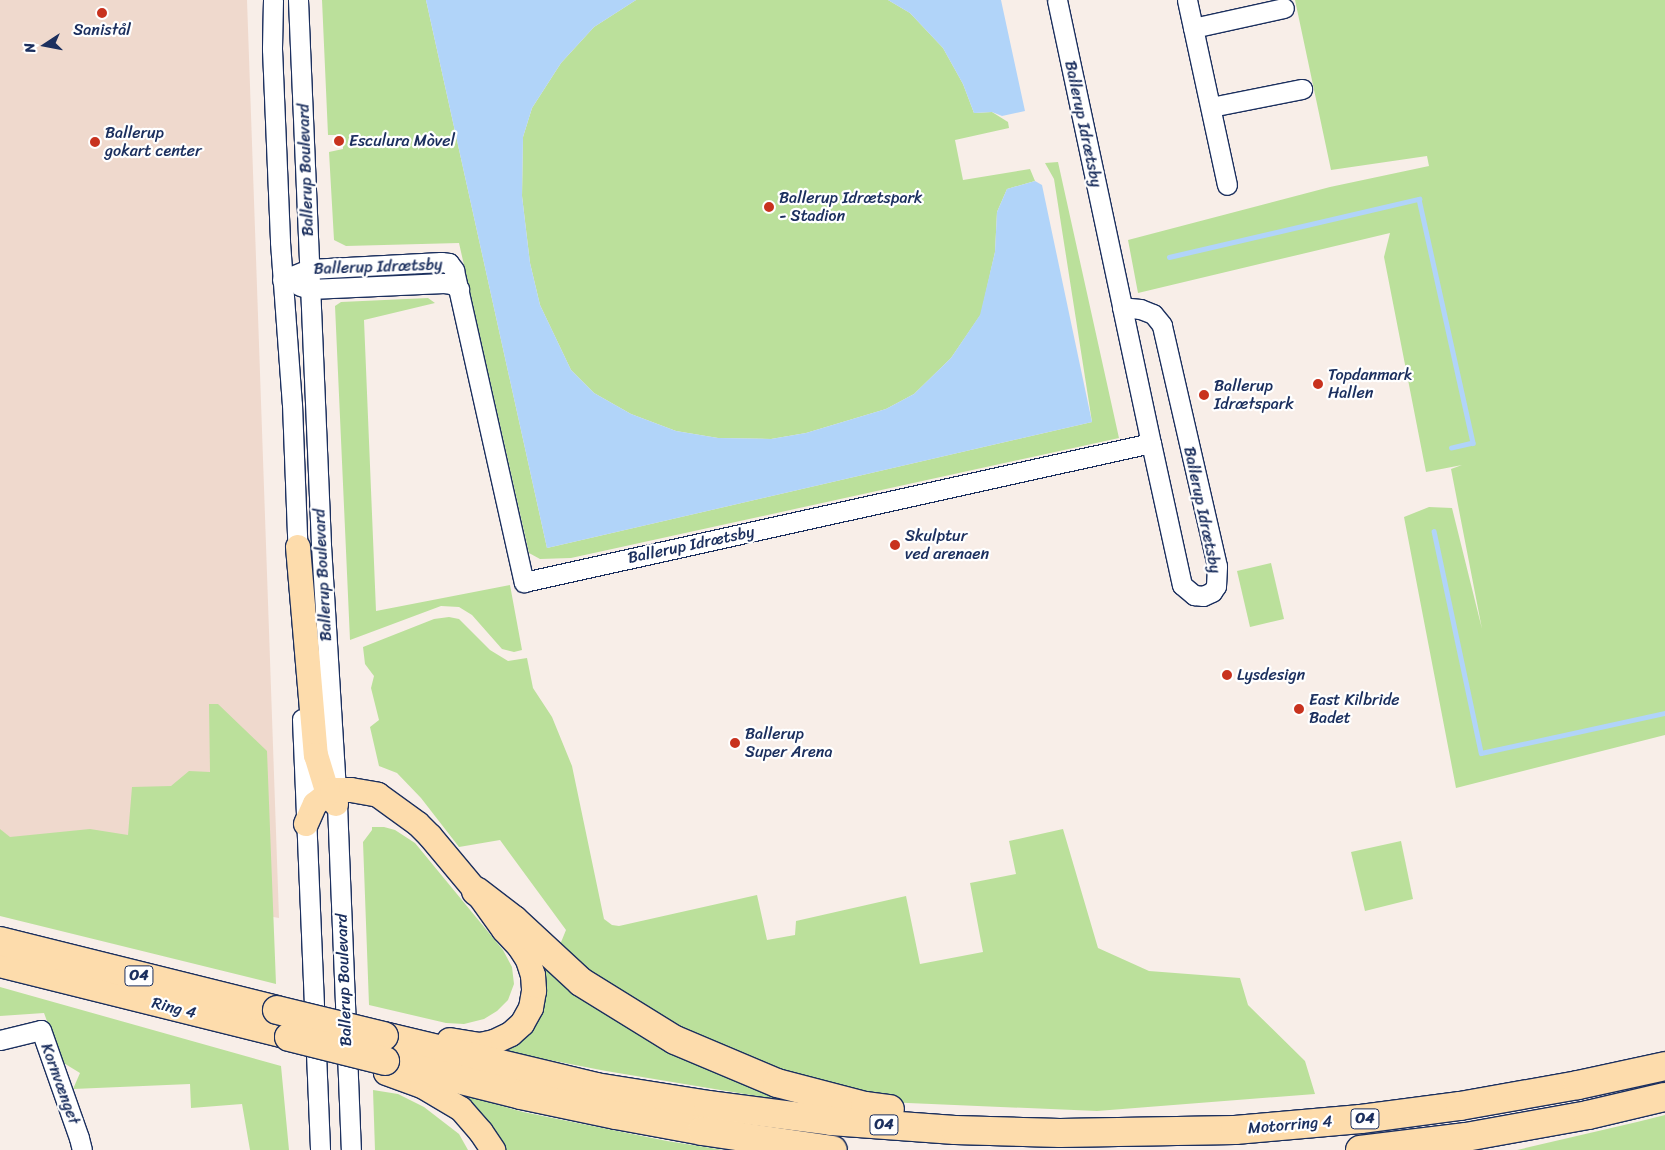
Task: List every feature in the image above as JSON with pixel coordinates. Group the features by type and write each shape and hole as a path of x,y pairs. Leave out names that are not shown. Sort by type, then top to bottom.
{"highway":[{"path":"476,891 514,920 581,982 675,1040 777,1083 865,1106 1060,1133"},
{"name":"O4","path":"0,941 385,1049 520,1095 702,1131 833,1150"},
{"name":"O4","path":"385,1049 596,1087 708,1105 831,1121 955,1130 1060,1133"},
{"name":"Motorring 4","path":"1060,1133 1235,1130 1360,1119 1460,1106 1578,1085 1665,1066"},
{"name":"O4","path":"1360,1150 1466,1137 1588,1115 1665,1097"}],"main road":[{"path":"298,547 316,755 333,796"},
{"path":"306,824 315,804 333,796 364,791 378,795 418,824 476,891 528,960 533,975 532,1000 522,1024 511,1034 494,1042 480,1045 466,1044 385,1049"},
{"name":"Ring 4","path":"0,965 280,1020"},
{"path":"385,1049 422,1086 460,1109 481,1132 493,1150"}],"street":[{"name":"Ballerup Boulevard","path":"273,0 272,49 282,280 292,404 306,824 320,1150"},
{"name":"Ballerup Boulevard","path":"298,0 321,546 352,1150"},
{"name":"Ballerup Idrætsby","path":"1056,0 1151,443 1182,585 1194,596 1203,596 1212,592 1216,586 1217,566 1162,325 1153,314 1140,308 1122,307"},
{"path":"1187,0 1228,185"},
{"path":"1193,28 1284,8"},
{"path":"1211,107 1302,89"},
{"name":"Ballerup Idrætsby","path":"282,280 309,269 449,263 454,270 459,289 524,582 1151,443"},
{"name":"Ballerup Idrætsby","path":"282,280 310,289 444,283 452,284 459,289"},
{"name":"Kornvænget","path":"0,1040 41,1030 80,1138 82,1150"}],"shaded area":[{"path":"0,0 247,0 279,918 0,869"}],"green space":[{"path":"322,0 426,0 547,548 1092,422 1054,179 1045,163 1058,162 1119,438 571,558 540,559 529,553 459,243 346,246 334,240 329,152 343,149 343,140 339,135 328,135"},
{"path":"636,0 888,0 910,13 943,48 963,84 974,113 992,112 1008,122 1009,128 955,140 963,180 1030,169 1035,181 1007,189 997,212 995,252 981,314 951,358 914,394 886,409 806,433 771,439 718,438 676,431 631,414 594,393 571,370 540,305 530,263 522,196 523,137 532,108 561,63 594,27"},
{"path":"1295,0 1665,0 1665,735 1456,788 1404,517 1429,507 1452,508 1482,629 1451,469 1462,465 1426,472 1384,257 1390,233 1138,293 1128,240 1330,187 1429,166 1427,156 1331,170"},
{"path":"428,298 435,303 364,320 376,611 510,585 522,650 514,652 502,649 472,615 459,607 441,606 350,640 335,306 341,302"},
{"path":"1271,563 1284,619 1250,627 1237,571"},
{"path":"449,617 459,619 490,650 508,661 527,658 533,688 552,717 572,766 604,919 612,925 619,926 757,895 767,940 795,935 796,921 906,896 920,964 983,952 970,883 1016,874 1009,841 1063,829 1098,948 1149,971 1240,978 1248,1005 1305,1061 1315,1094 1097,1111 885,1102 733,1056 679,1033 557,952 566,930 500,840 459,847 421,798 397,773 379,766 370,727 379,720 371,688 374,676 365,664 363,647 434,619"},
{"path":"209,704 218,704 267,751 276,984 0,916 0,829 10,837 90,829 128,835 132,787 171,786 189,771 210,772"},
{"path":"372,827 384,827 395,830 415,843 503,950 512,967 514,984 508,1000 497,1011 484,1019 464,1024 446,1023 369,1005 363,842 372,830"},
{"path":"1401,841 1413,899 1365,911 1351,852"},
{"path":"534,952 799,1103 606,1071 503,1051 518,1037"},
{"path":"0,987 281,1066 289,1150 250,1150 242,1104 191,1108 190,1084 73,1089 80,1073 62,1062 44,1013 0,1016"},
{"path":"373,1090 398,1094 424,1107 459,1134 468,1150 375,1150"},
{"path":"466,1096 523,1112 667,1141 724,1150 499,1150 463,1106"},
{"path":"1665,1115 1665,1150 1517,1150 1637,1122"}],"water":[{"path":"426,0 636,0 594,27 561,63 532,108 523,137 522,196 530,263 540,305 571,370 594,393 631,414 676,431 718,438 771,439 806,433 886,409 914,394 951,358 980,315 995,252 997,212 1007,189 1035,181 1042,185 1092,422 547,548"},
{"path":"888,0 1001,0 1025,111 1002,116 992,112 974,113 963,84 943,48 910,13"}],"waterway":[{"path":"1169,257 1419,199 1473,443 1452,448"},
{"path":"1434,531 1481,753 1665,713"}],"place":[{"name":"Sanistål","path":"102,13"},
{"name":"Esculura Mòvel","path":"339,141"},
{"name":"Ballerup gokart center","path":"95,142"},
{"name":"Ballerup Idrætspark - Stadion","path":"769,207"},
{"name":"Topdanmark Hallen","path":"1318,384"},
{"name":"Ballerup Idrætspark","path":"1204,395"},
{"name":"Skulptur ved arenaen","path":"895,545"},
{"name":"Lysdesign","path":"1227,675"},
{"name":"East Kilbride Badet","path":"1299,709"},
{"name":"Ballerup Super Arena","path":"735,743"}]}
